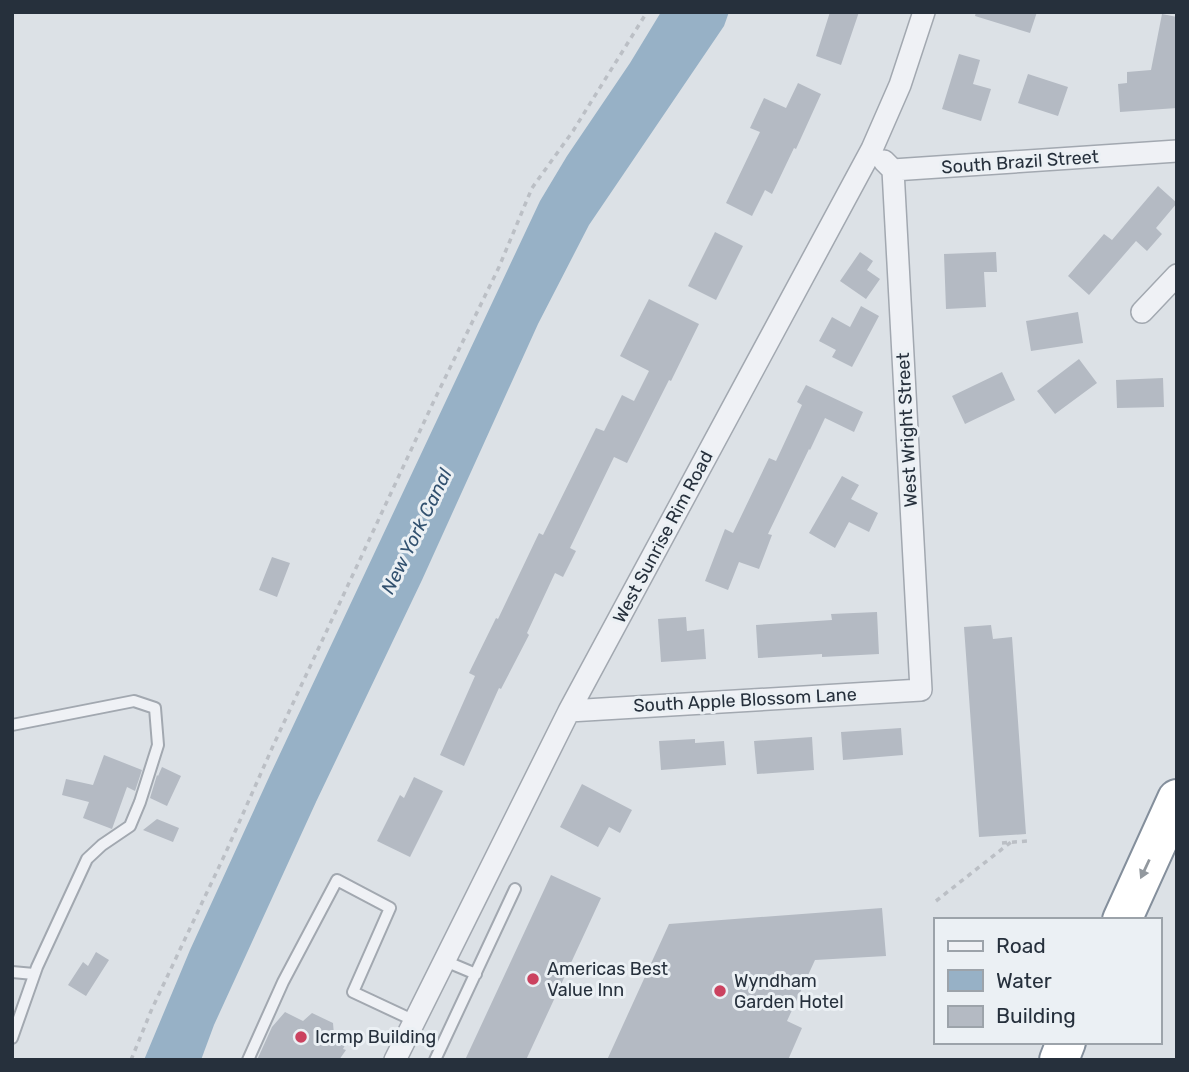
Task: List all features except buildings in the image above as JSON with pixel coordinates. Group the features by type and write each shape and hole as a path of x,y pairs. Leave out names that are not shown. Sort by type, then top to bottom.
{"highway":[{"path":"1123,918 1177,799"}],"street":[{"name":"West Sunrise Rim Road","path":"395,1060 569,711 872,149 900,85 924,12"},
{"path":"872,149 893,170"},
{"name":"South Brazil Street","path":"893,170 1177,151"},
{"name":"West Wright Street","path":"893,170 921,690"},
{"path":"1142,312 1177,275"},
{"name":"South Apple Blossom Lane","path":"569,711 921,690"}],"lane":[{"path":"12,725 134,701 156,708 158,746 130,827 102,845 87,859 34,974 12,1038"},
{"path":"248,1060 283,982 337,880 390,908 353,992 415,1021"},
{"path":"435,1060 515,889"},
{"path":"445,961 476,974"},
{"path":"12,972 34,974"}],"path":[{"path":"131,1060 273,746 499,267 532,188 573,131 647,12"},
{"path":"1002,843 1028,841"},
{"path":"936,901 1011,842"}],"water":[{"name":"New York Canal","path":"661,12 729,12 724,26 589,225 538,324 422,580 316,802 214,1025 201,1060 144,1060 190,950 270,775 540,201"}],"place":[{"name":"Americas Best Value Inn","path":"533,979"},
{"name":"Wyndham Garden Hotel","path":"720,991"},
{"name":"Icrmp Building","path":"301,1037"}]}
